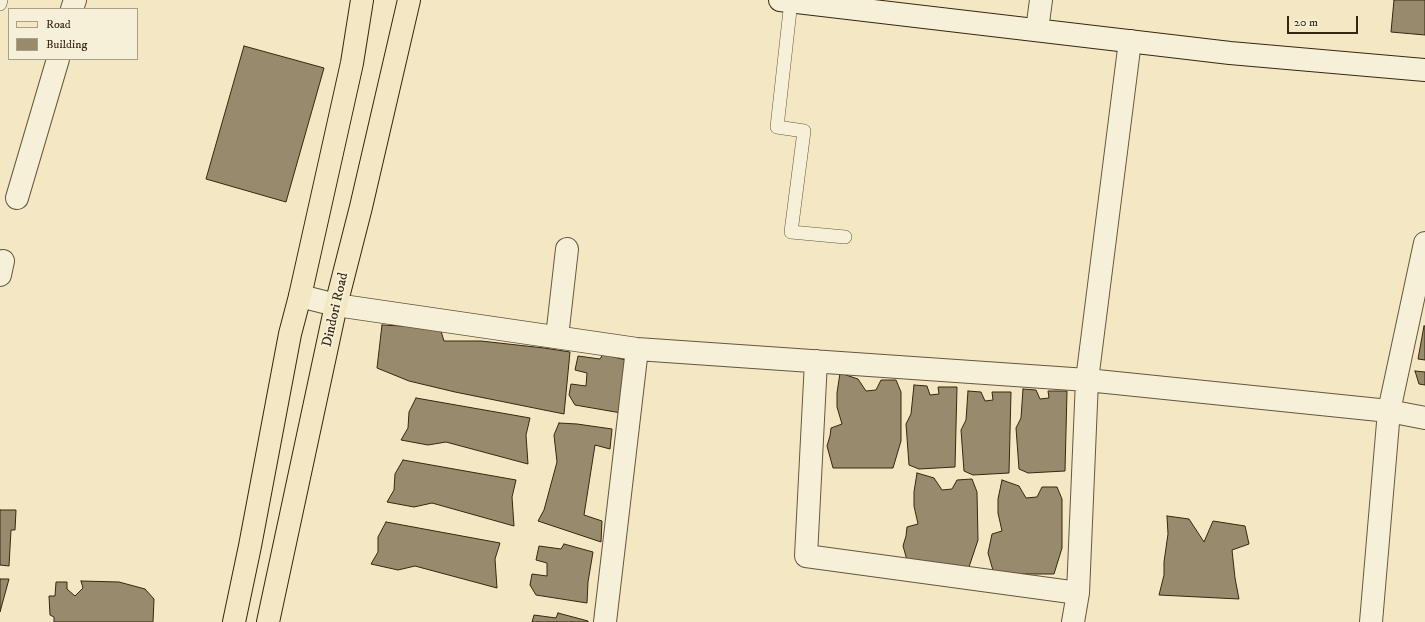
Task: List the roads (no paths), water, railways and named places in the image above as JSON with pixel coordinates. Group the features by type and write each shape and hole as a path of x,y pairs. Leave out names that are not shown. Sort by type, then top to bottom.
{"main road":[{"path":"234,622 290,334 300,296 352,63 362,0"},
{"name":"Dindori Road","path":"268,622 336,305 362,207 409,0"}],"street":[{"path":"1038,30 1041,0"},
{"path":"786,1 833,3 1230,53 1425,70"},
{"path":"1073,622 1078,593 1087,380 1130,41"},
{"path":"17,198 58,60"},
{"path":"1371,622 1389,411 1425,243"},
{"path":"557,337 567,249"},
{"path":"300,296 336,305 637,349 1087,380 1389,411 1425,418"},
{"path":"605,622 637,349"},
{"path":"816,361 806,556 1078,593"}],"lane":[{"path":"0,4 1,0"},
{"path":"786,1 777,127 804,131 791,232 845,237"}]}
